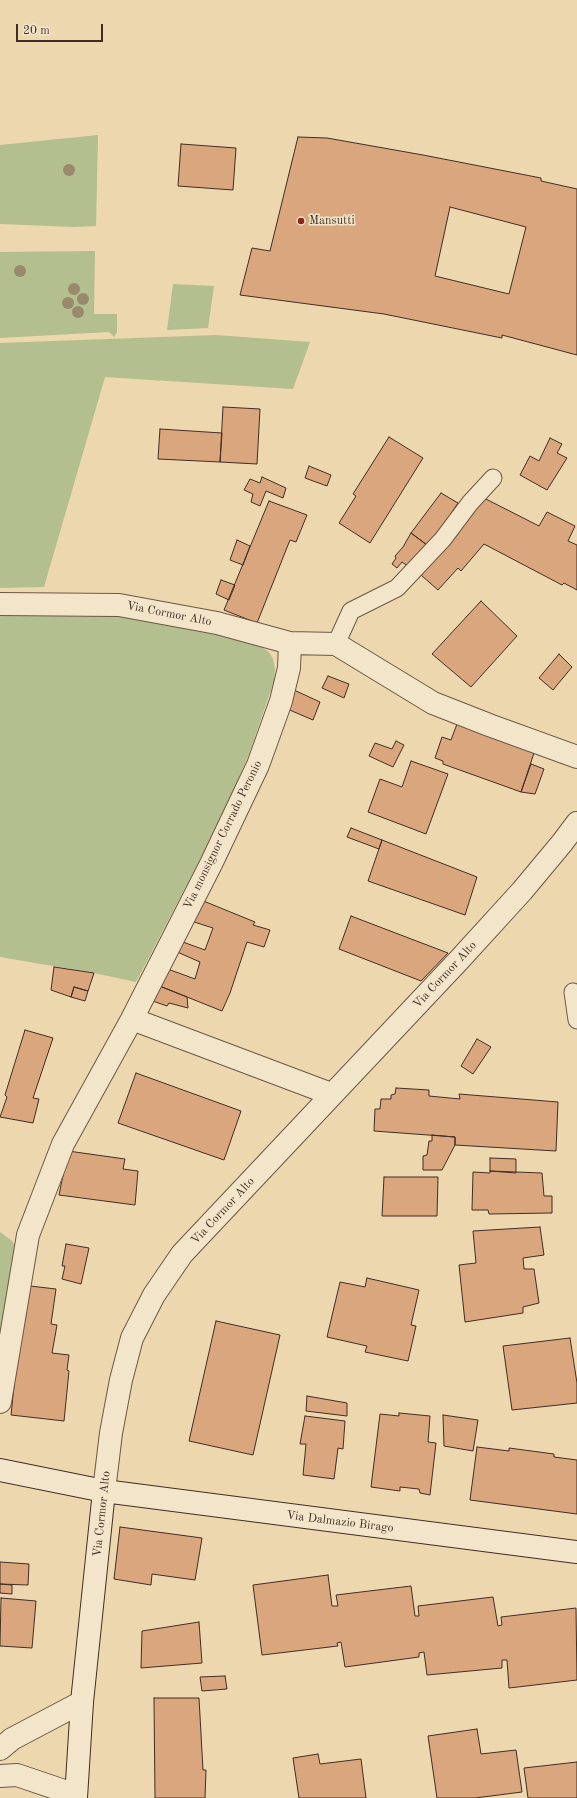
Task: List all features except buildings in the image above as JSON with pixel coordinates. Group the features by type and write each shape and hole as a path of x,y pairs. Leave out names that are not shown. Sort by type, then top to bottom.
{"street":[{"name":"Via Cormor Alto","path":"0,604 119,605 217,623 290,643 336,644"},
{"name":"Via monsignor Corrado Peronio","path":"0,1402 28,1235 63,1144 132,1019 211,864 258,765 281,701 289,668 290,643"},
{"path":"336,644 433,703 577,758"},
{"name":"Via Cormor Alto","path":"0,1776 17,1775 76,1796 82,1702 111,1433 121,1380 132,1338 154,1295 182,1254 522,891 577,823"},
{"path":"132,1019 331,1094"},
{"name":"Via Dalmazio Birago","path":"0,1470 104,1491 577,1552"},
{"path":"0,1749 12,1739 82,1702"}],"lane":[{"path":"336,644 351,611 397,588 443,539 470,502 493,478"},
{"path":"573,992 577,1020"}],"green space":[{"path":"98,135 96,226 74,227 0,224 0,145"},
{"path":"95,251 94,314 117,314 117,332 114,337 109,332 0,338 0,252"},
{"path":"173,284 214,286 208,328 167,330"},
{"path":"216,335 310,342 293,389 105,377 44,587 0,588 0,343"},
{"path":"0,610 117,614 166,623 245,641 260,646 269,652 273,659 275,669 274,681 249,754 221,819 136,982 94,973 0,957"},
{"path":"0,1232 12,1241 16,1247 0,1343"}],"place":[{"name":"Mansutti","path":"301,221"}]}
